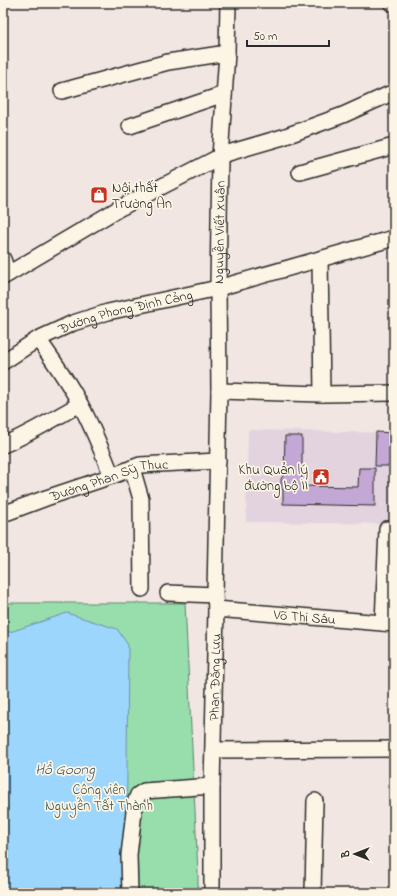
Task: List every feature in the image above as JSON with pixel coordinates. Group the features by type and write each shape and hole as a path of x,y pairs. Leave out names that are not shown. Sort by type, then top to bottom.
{"street":[{"name":"Nguyễn Viết Xuân","path":"218,461 220,158 227,53 228,3"},
{"path":"62,91 168,62 227,53"},
{"path":"3,259 6,275 118,210 226,154 283,137 343,114 394,92"},
{"path":"130,126 224,94"},
{"path":"300,172 394,146"},
{"name":"Đường Phong Định Cảng","path":"3,362 38,340 73,323 108,312 218,288 394,238"},
{"path":"320,259 322,394"},
{"path":"38,340 61,371 80,404 95,432 112,476"},
{"path":"219,391 322,394 394,393"},
{"path":"3,445 47,423 80,404"},
{"name":"Đường Phan Sỹ Thục","path":"3,514 140,465 218,461"},
{"name":"Phan Đăng Lưu","path":"212,893 212,786 218,461"},
{"path":"132,468 141,499 142,589"},
{"path":"386,529 389,623"},
{"name":"Võ Thị Sáu","path":"168,593 216,602 389,623"},
{"path":"213,750 394,749"},
{"path":"130,893 129,855 135,803 138,795 144,791 212,786"},
{"path":"313,893 315,801"}],"shaded area":[{"name":"Khu Quản lý đường bộ II","path":"248,430 394,433 394,524 246,522"}],"green space":[{"name":"Hồ Goong","path":"3,603 185,603 198,893 3,893"}],"water":[{"name":"Hồ Goong","path":"67,613 117,629 128,645 126,893 3,893 3,631 10,632"}],"building":[{"path":"376,432 394,433 394,466 375,466"},
{"path":"285,436 302,436 302,486 358,487 359,468 375,468 375,506 283,504 281,479 284,474"}],"place":[{"name":"Nội thất Trường An","path":"99,195"},
{"name":"Khu Quản lý đường bộ II","path":"321,477"}],"park label":[{"name":"Công viên Nguyễn Tất Thành","path":"99,798"}]}
